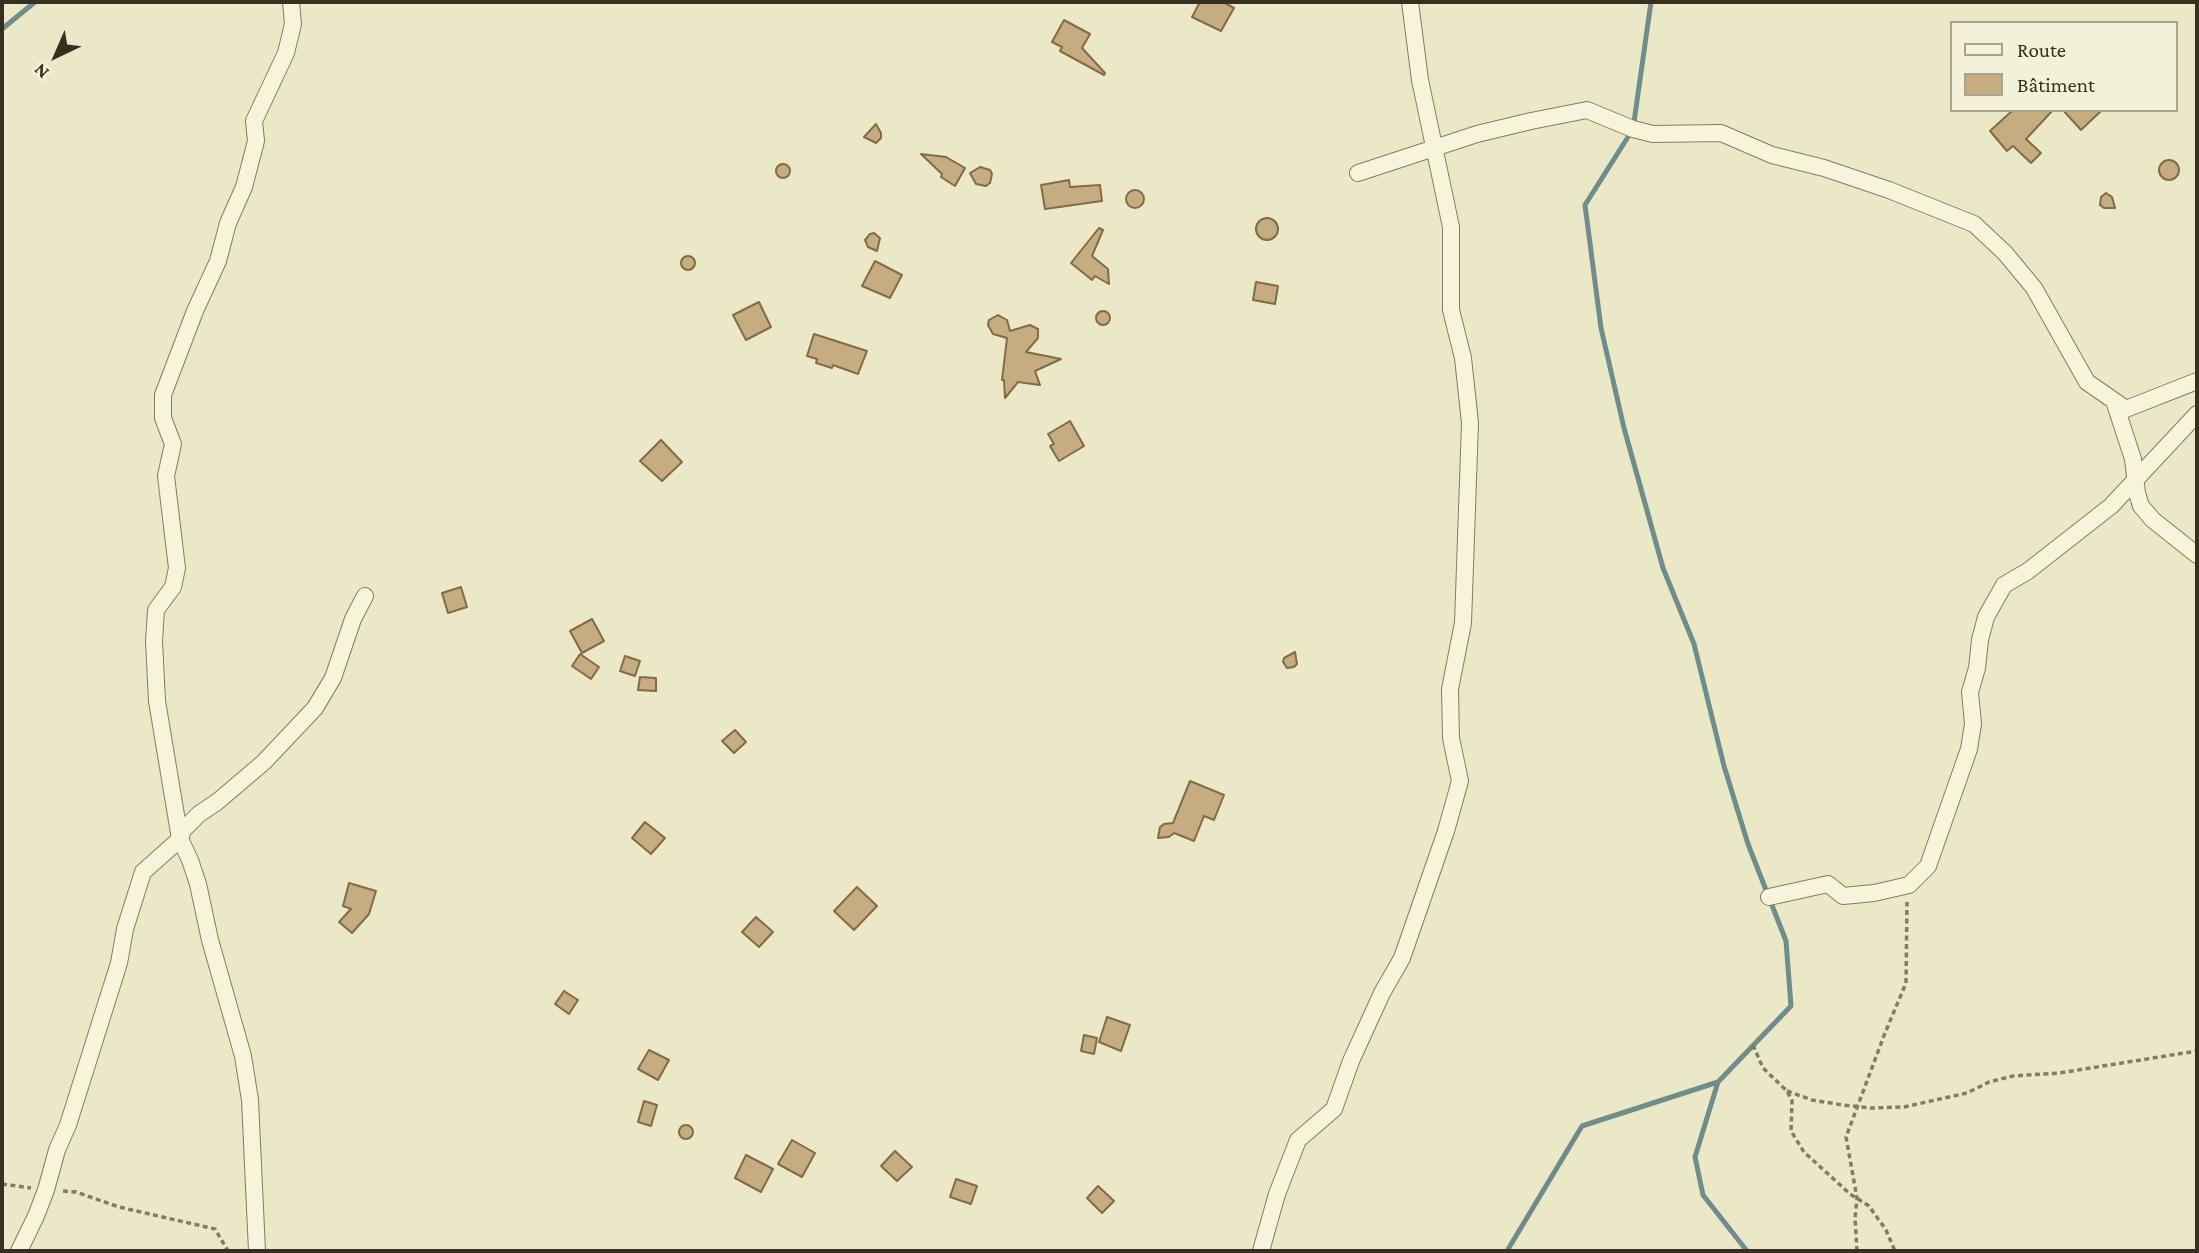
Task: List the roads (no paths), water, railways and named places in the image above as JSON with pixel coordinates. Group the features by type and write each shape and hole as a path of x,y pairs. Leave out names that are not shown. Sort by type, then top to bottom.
{"street":[{"path":"257,1251 250,1100 243,1056 212,948 198,884 180,839 157,701 154,641 156,610 173,587 177,568 166,476 173,444 163,418 163,395 195,311 218,261 228,223 244,187 256,141 254,121 286,54 293,24 291,2"},
{"path":"1261,1251 1277,1194 1298,1140 1334,1108 1351,1061 1382,993 1402,958 1446,831 1460,781 1451,738 1450,689 1463,623 1470,423 1463,358 1451,310 1451,227 1420,80 1410,2"},
{"path":"1358,173 1517,124 1587,110 1633,129 1653,134 1721,133 1772,155 1824,167 1974,224 2005,253 2034,288 2059,328 2087,382 2126,409 2197,380"},
{"path":"2114,401 2133,459 2141,506 2153,520 2197,555"},
{"path":"1769,897 1828,884 1843,896 1874,893 1909,885 1928,866 1969,749 1973,724 1970,692 1977,668 1980,640 1986,617 2004,585 2028,571 2111,506 2197,414"},
{"path":"19,1251 46,1190 57,1150 68,1125 119,963 125,929 143,872 180,839 183,830 199,814 264,762 315,708 333,678 353,619 365,596"}],"waterway":[{"path":"2,29 35,2"},
{"path":"1507,1251 1582,1126 1718,1082 1791,1006 1786,941 1748,844 1724,766 1694,644 1663,568 1624,428 1601,328 1585,205 1633,129 1651,2"},
{"path":"1718,1082 1695,1157 1703,1195 1747,1251"}]}
